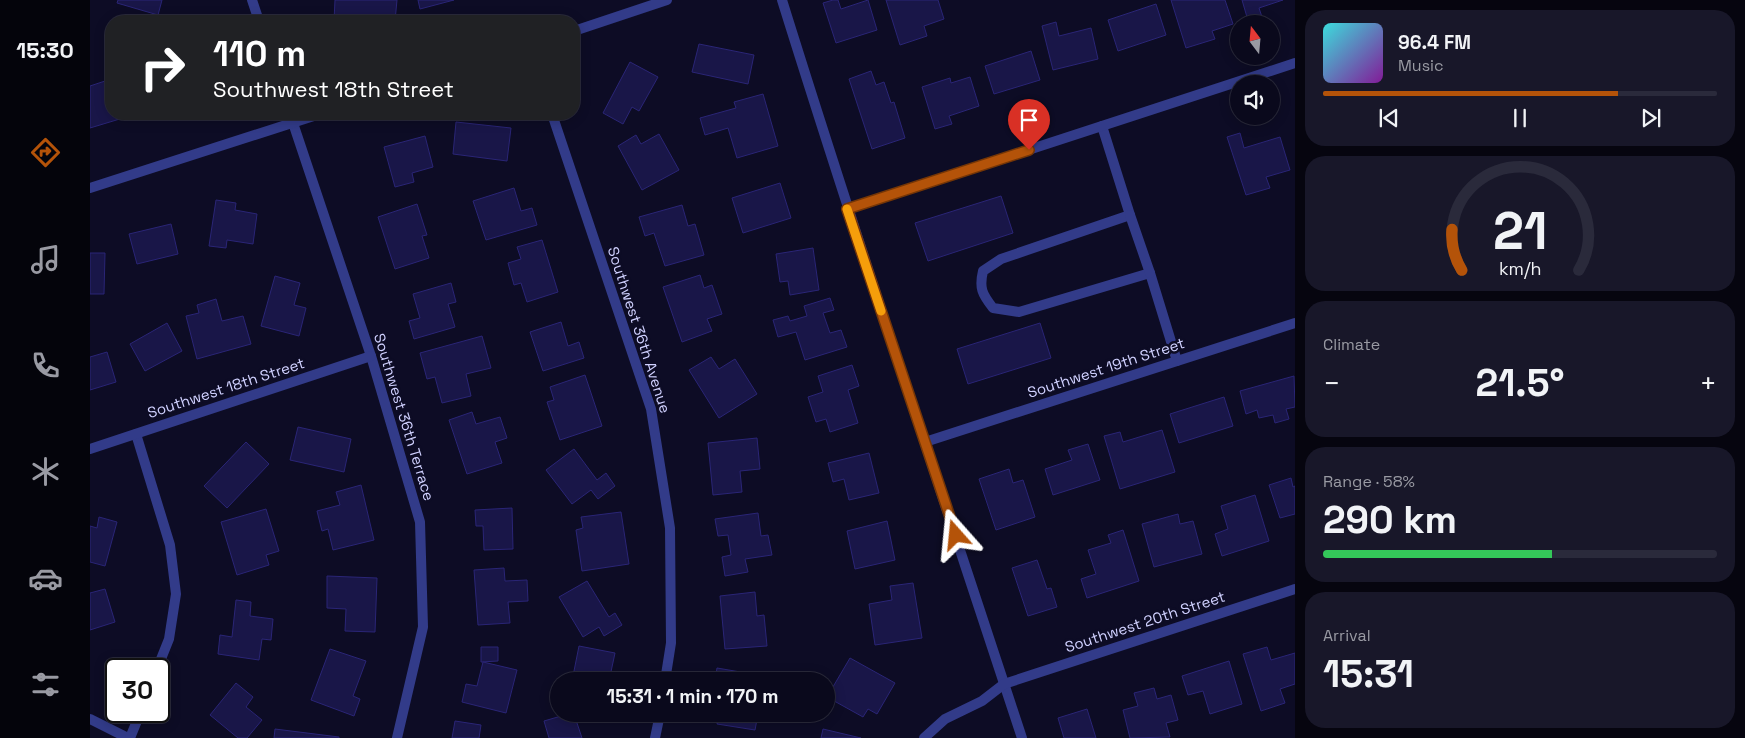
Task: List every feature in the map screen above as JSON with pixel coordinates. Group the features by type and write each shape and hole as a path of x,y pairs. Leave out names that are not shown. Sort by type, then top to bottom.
{"street":[{"path":"252,0 257,15"},
{"path":"580,29 667,0"},
{"path":"782,0 847,209 926,442 1022,738"},
{"path":"847,209 1295,63"},
{"path":"90,188 286,120"},
{"name":"Southwest 36th Terrace","path":"293,120 372,356 420,522 423,627 397,738"},
{"name":"Southwest 36th Avenue","path":"554,120 651,409 670,528 671,643 666,672"},
{"path":"1102,126 1178,360"},
{"path":"1130,215 1001,259 983,271 980,283 984,297 992,308 1019,312 1150,273"},
{"name":"Southwest 19th Street","path":"926,442 1295,323"},
{"name":"Southwest 18th Street","path":"90,449 372,356"},
{"path":"136,434 170,545 176,594 169,639 162,658"},
{"name":"Southwest 20th Street","path":"924,738 945,719 982,701 1004,684 1295,589"},
{"path":"90,718 129,738 136,723"},
{"path":"656,738 659,722"}],"building":[{"path":"118,0 162,0 158,15 117,3"},
{"path":"335,0 397,0 396,15 334,15"},
{"path":"418,0 454,0 420,9"},
{"path":"838,0 841,9 868,0 877,30 836,43 823,3"},
{"path":"886,0 938,0 944,19 924,26 927,36 900,45"},
{"path":"1171,0 1225,0 1230,15 1230,25 1212,31 1215,39 1186,48"},
{"path":"1242,0 1283,0 1259,8 1261,15 1246,15"},
{"path":"1156,4 1166,35 1118,51 1108,20"},
{"path":"1056,22 1059,36 1091,28 1098,59 1053,70 1042,26"},
{"path":"699,44 754,55 748,84 692,72"},
{"path":"1031,51 1040,80 994,94 985,66"},
{"path":"630,62 658,77 639,111 632,107 623,124 603,113"},
{"path":"871,71 876,85 884,82 891,103 894,102 905,138 872,149 849,79"},
{"path":"970,77 979,106 949,116 952,124 935,129 922,87 950,78 951,83"},
{"path":"105,81 105,120 116,120 90,128 90,86"},
{"path":"763,94 778,146 737,158 728,128 705,135 700,118 736,108 734,102"},
{"path":"456,122 511,128 507,161 453,154"},
{"path":"1240,133 1244,148 1280,137 1290,170 1266,177 1270,188 1246,195 1227,137"},
{"path":"659,134 679,170 642,190 618,146 636,135 641,144"},
{"path":"425,136 433,167 412,173 414,182 395,187 384,147"},
{"path":"780,183 791,218 743,233 732,198"},
{"path":"514,188 521,211 532,208 537,225 486,240 473,201"},
{"path":"1001,196 1013,233 928,261 915,223"},
{"path":"216,200 236,203 235,210 257,214 253,244 227,240 226,248 209,246"},
{"path":"417,204 427,235 422,236 429,258 395,269 378,217"},
{"path":"682,205 688,226 695,224 704,255 665,266 654,233 645,236 639,217"},
{"path":"171,224 178,254 137,264 129,234"},
{"path":"542,240 558,292 527,302 521,283 514,285 508,263 521,259 517,247"},
{"path":"813,248 819,290 790,295 788,281 780,282 776,254"},
{"path":"90,253 105,253 104,294 90,294"},
{"path":"700,275 704,288 712,285 722,314 707,319 712,331 682,342 663,287"},
{"path":"275,276 300,283 294,305 306,308 299,336 261,326"},
{"path":"451,283 456,302 448,304 455,327 414,339 409,321 420,318 413,294"},
{"path":"830,298 834,310 823,313 830,333 841,330 847,347 805,360 796,332 778,337 773,320 788,316 790,321 807,316 804,306"},
{"path":"216,299 222,321 243,316 251,344 197,359 186,316 199,313 197,305"},
{"path":"561,322 568,346 579,342 584,358 543,371 530,332"},
{"path":"167,323 182,351 145,371 130,344"},
{"path":"1040,323 1051,358 968,384 957,349"},
{"path":"482,336 491,368 466,374 471,396 442,403 435,377 427,379 420,353"},
{"path":"107,352 116,382 90,390 90,357"},
{"path":"711,357 719,369 735,359 757,394 719,418 689,370"},
{"path":"852,365 859,386 848,390 858,423 830,432 826,419 816,422 808,397 823,392 818,376"},
{"path":"585,375 602,426 560,440 547,402 554,400 550,387"},
{"path":"1294,376 1295,407 1286,409 1289,419 1275,423 1273,415 1259,418 1257,410 1246,414 1240,391"},
{"path":"1224,397 1233,426 1179,443 1170,414"},
{"path":"472,412 476,424 500,417 507,438 495,442 502,463 467,474 449,420"},
{"path":"298,427 351,439 344,472 290,460"},
{"path":"1162,430 1175,472 1120,489 1104,436 1120,432 1123,442"},
{"path":"757,438 760,469 740,471 742,492 713,495 708,443"},
{"path":"246,442 269,464 227,508 204,486"},
{"path":"1088,444 1100,480 1053,495 1045,469 1072,460 1068,450"},
{"path":"574,449 597,480 606,473 615,486 598,499 591,490 572,504 546,470"},
{"path":"869,453 879,493 849,500 844,479 833,482 828,463"},
{"path":"1009,469 1013,483 1023,480 1035,517 996,530 979,479"},
{"path":"1291,478 1293,487 1295,486 1295,514 1280,518 1269,485"},
{"path":"361,485 374,540 333,550 328,529 322,531 317,511 340,505 336,492"},
{"path":"1255,495 1269,541 1222,556 1215,534 1228,529 1221,506"},
{"path":"512,508 513,549 484,550 483,526 476,526 475,510"},
{"path":"266,509 279,551 266,555 269,565 237,575 221,522"},
{"path":"621,512 629,564 582,571 576,530 583,528 581,517"},
{"path":"758,513 761,536 768,535 772,555 745,559 748,572 725,576 722,557 731,555 728,535 718,536 715,519"},
{"path":"1178,514 1180,524 1193,521 1202,554 1154,567 1142,524"},
{"path":"99,517 117,522 105,566 90,562 90,526 97,528"},
{"path":"887,521 895,560 855,569 847,531"},
{"path":"1123,530 1139,581 1087,598 1081,579 1096,574 1088,550 1111,543 1108,535"},
{"path":"1037,560 1047,589 1051,588 1057,607 1028,616 1012,568"},
{"path":"504,568 505,581 527,580 528,601 508,602 510,623 478,625 474,570"},
{"path":"327,576 377,578 375,632 345,631 346,609 327,608"},
{"path":"587,581 609,617 615,613 622,625 604,636 599,627 583,637 559,597"},
{"path":"913,583 922,638 875,645 869,604 892,600 890,586"},
{"path":"105,589 115,622 90,630 90,593"},
{"path":"755,592 757,616 764,615 767,646 725,649 720,596"},
{"path":"236,600 251,602 250,616 273,619 271,640 262,639 259,660 218,654 220,635 232,637"},
{"path":"579,646 615,653 611,672 574,672"},
{"path":"481,647 498,647 498,661 481,662"},
{"path":"1267,647 1271,660 1295,653 1295,684 1280,689 1285,703 1261,711 1243,654"},
{"path":"330,649 366,661 353,696 360,699 354,716 311,700"},
{"path":"850,658 895,683 877,714 868,709 863,717 835,701 835,683"},
{"path":"1229,661 1242,704 1210,714 1203,691 1188,695 1182,676"},
{"path":"483,662 517,670 506,713 462,702 466,684 477,686"},
{"path":"717,668 740,672 716,672"},
{"path":"236,683 253,697 246,707 262,720 247,738 238,738 210,715"},
{"path":"1154,688 1157,699 1171,695 1178,720 1166,723 1170,737 1130,738 1123,710 1138,706 1134,693"},
{"path":"1087,709 1096,738 1064,738 1058,718"},
{"path":"550,719 550,722 577,722 582,738 549,738 544,721"},
{"path":"455,721 481,725 479,738 452,738"},
{"path":"717,722 756,722 755,730 717,724"},
{"path":"275,729 339,737 339,738 274,738"},
{"path":"823,729 861,738 821,738"}],"slow traffic":[{"path":"847,209 881,311"}],"route":[{"path":"956,535 847,209 1029,150"}]}
